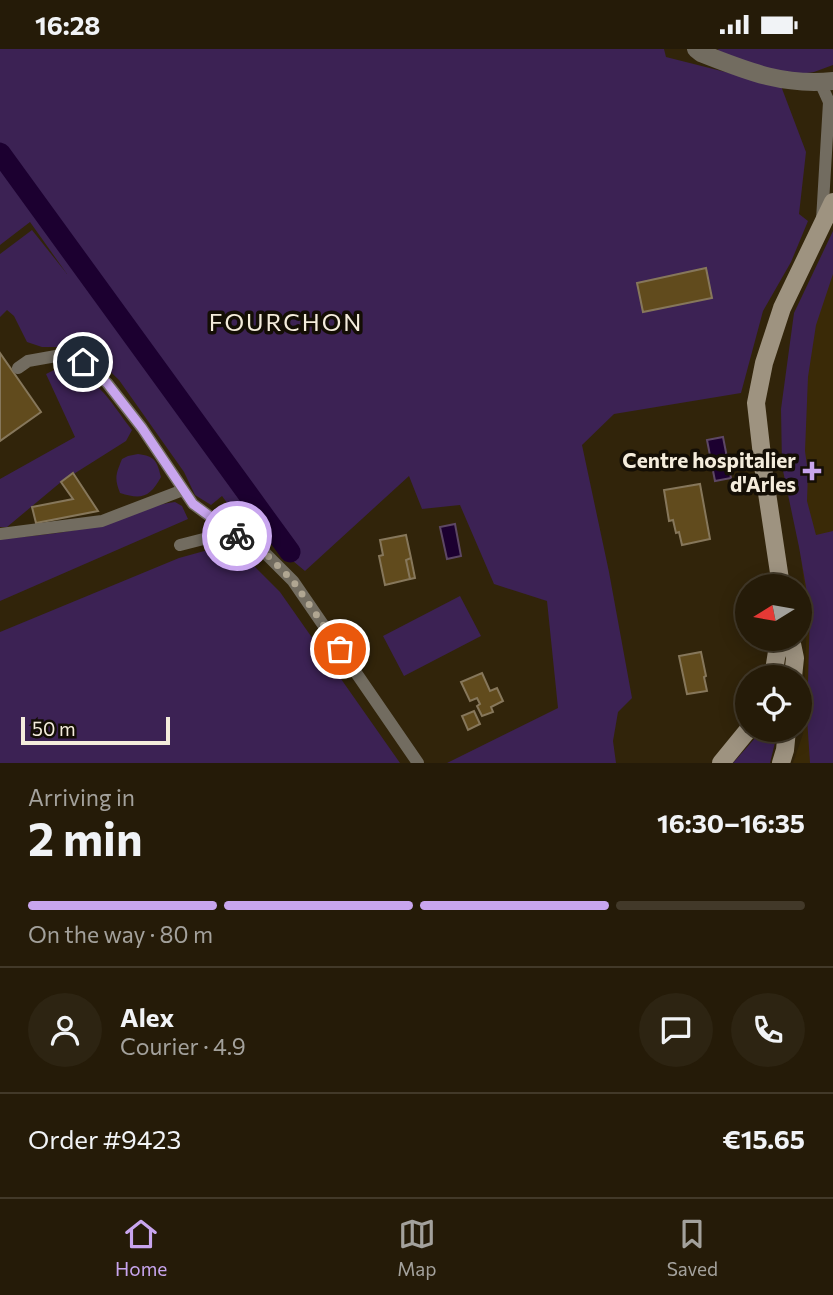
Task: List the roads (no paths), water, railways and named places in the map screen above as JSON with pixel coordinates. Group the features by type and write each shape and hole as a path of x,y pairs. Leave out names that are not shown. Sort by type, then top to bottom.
{"street":[{"path":"696,49 747,71 785,81 827,82"},
{"path":"780,574 756,403 764,363 782,308 833,202"},
{"path":"721,763 738,742"},
{"path":"781,763 786,742"}],"lane":[{"path":"821,228 829,102 827,82"},
{"path":"18,368 28,361 57,356 83,362 107,383 142,428 193,504 266,554 293,581 418,763"},
{"path":"0,534 102,521 183,490"},
{"path":"180,545 231,532"}],"waterway":[{"path":"0,153 290,552"}],"place":[{"name":"Centre hospitalier d'Arles","path":"812,471"}],"district":[{"name":"FOURCHON","path":"286,321"}]}
